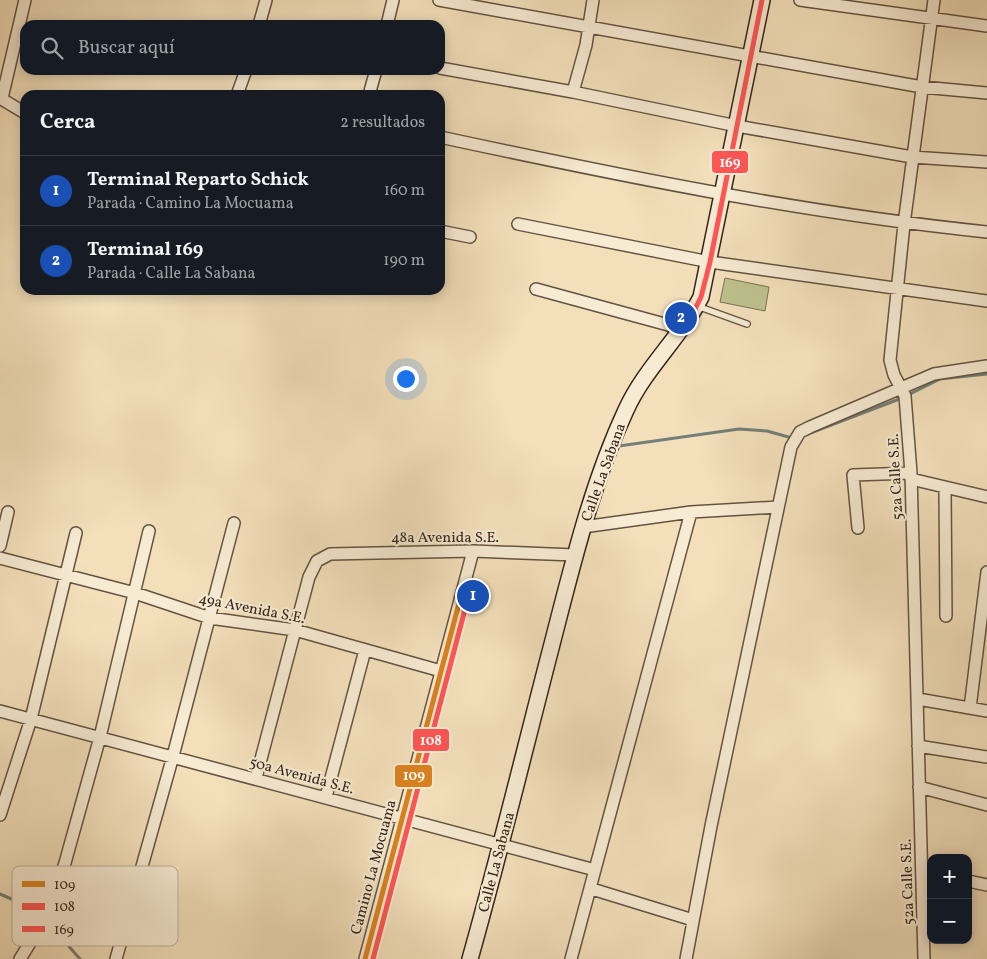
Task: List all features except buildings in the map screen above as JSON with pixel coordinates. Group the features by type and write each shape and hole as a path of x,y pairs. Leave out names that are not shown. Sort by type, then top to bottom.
{"street":[{"path":"20,20 25,0"},
{"path":"260,20 266,0"},
{"path":"388,20 393,0"},
{"path":"439,0 922,87 987,93"},
{"path":"573,92 589,28 593,0"},
{"name":"Calle La Sabana","path":"470,959 502,843 575,555 602,469 626,409 639,386 683,329 701,297 710,262 762,0"},
{"path":"800,0 931,20 987,26"},
{"name":"52a Calle S.E.","path":"924,959 926,870 919,787 911,476 903,389 894,375 890,360 896,288 912,157 934,0"},
{"path":"20,20 1,98 20,111"},
{"path":"445,69 573,92 737,126 912,157 987,162"},
{"path":"238,90 244,75"},
{"path":"370,90 375,75"},
{"path":"445,138 723,195 904,224 987,232"},
{"path":"518,224 710,262 987,302"},
{"path":"445,232 470,237"},
{"path":"536,290 683,329"},
{"path":"686,959 791,447 800,432 934,374 987,366"},
{"path":"858,528 853,475 911,476 945,488 987,497"},
{"path":"945,488 946,616"},
{"path":"583,527 690,512 778,507"},
{"path":"0,546 8,512"},
{"path":"571,959 592,890 595,870 690,512"},
{"path":"142,866 234,523"},
{"path":"62,866 100,737 149,531"},
{"path":"0,815 31,719 76,533"},
{"name":"48a Avenida S.E.","path":"295,630 309,577 317,560 330,554 473,551 575,555"},
{"name":"Camino La Mocuama","path":"364,959 473,551"},
{"name":"49a Avenida S.E.","path":"0,558 135,593 210,618 295,630 441,671"},
{"path":"970,708 987,572"},
{"path":"256,778 295,630"},
{"path":"326,797 365,650"},
{"path":"918,699 987,711"},
{"name":"50a Avenida S.E.","path":"0,711 502,843 595,870"},
{"path":"918,746 987,757"},
{"path":"919,787 987,805"},
{"path":"972,882 987,885"},
{"path":"592,890 693,920"},
{"path":"20,959 28,946"},
{"path":"116,959 120,946"}],"lane":[{"path":"696,306 747,324"}],"green space":[{"path":"725,278 769,287 765,311 720,302"}],"waterway":[{"path":"908,395 940,379 987,374"},
{"path":"805,435 902,398"},
{"path":"619,446 739,429 767,431 792,438"},
{"path":"0,894 12,899"},
{"path":"69,946 80,959"}],"transit line":[{"name":"169","path":"689,321 701,297 710,262 762,0"},
{"name":"109","path":"365,959 462,592"},
{"name":"108","path":"373,959 469,594"}],"place":[{"name":"Terminal 169","path":"681,318"},
{"name":"Terminal Reparto Schick","path":"473,596"}]}
